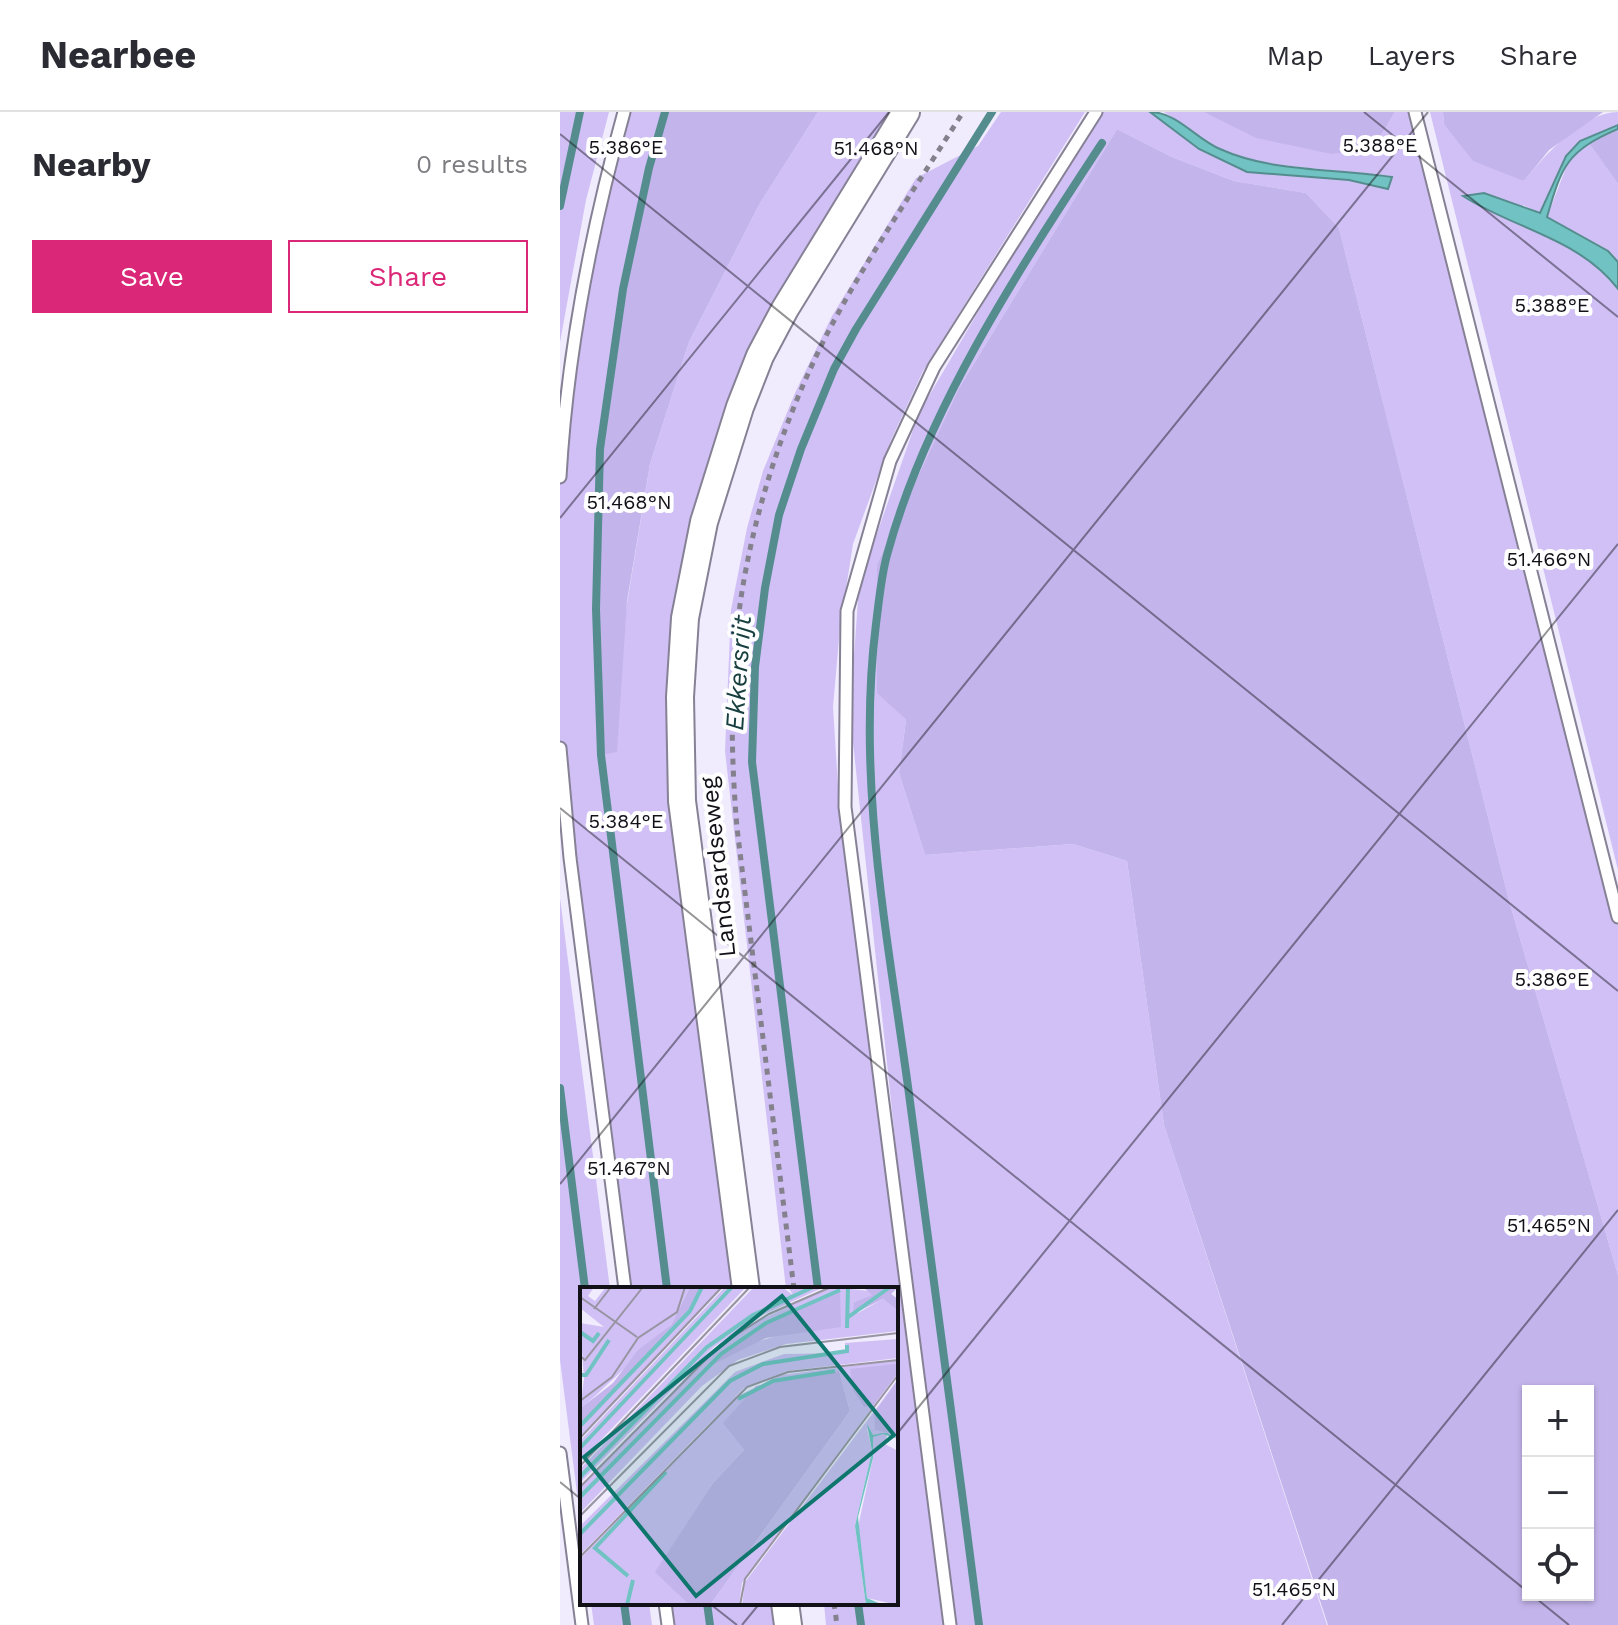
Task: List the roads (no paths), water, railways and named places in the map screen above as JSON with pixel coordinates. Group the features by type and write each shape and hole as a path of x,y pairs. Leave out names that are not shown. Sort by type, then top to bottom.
{"street":[{"name":"Landsardseweg","path":"746,1287 682,801 680,697 685,618 704,522 740,407 760,356 785,309 906,112"},
{"path":"785,1605 788,1625"}],"lane":[{"path":"560,477 571,357 593,236 624,112"},
{"path":"950,1625 845,807 847,611 890,461 934,367 1096,112"},
{"path":"1415,112 1618,917"},
{"path":"560,748 570,858 625,1287"},
{"path":"560,1453 582,1625"},
{"path":"665,1605 668,1625"}],"waterway":[{"path":"560,206 580,112"},
{"path":"665,112 649,168 623,289 600,449 596,609 601,755 667,1287"},
{"name":"Ekkersrijt","path":"818,1287 752,762 755,667 765,588 779,515 801,449 834,369 992,112"},
{"path":"979,1625 877,859 872,801 871,683 885,563 904,501 926,447 978,342 1008,290 1102,143"},
{"path":"560,1088 585,1287"},
{"path":"624,1605 627,1625"},
{"path":"707,1605 710,1625"},
{"name":"Ekkersrijt","path":"858,1605 861,1625"}]}
